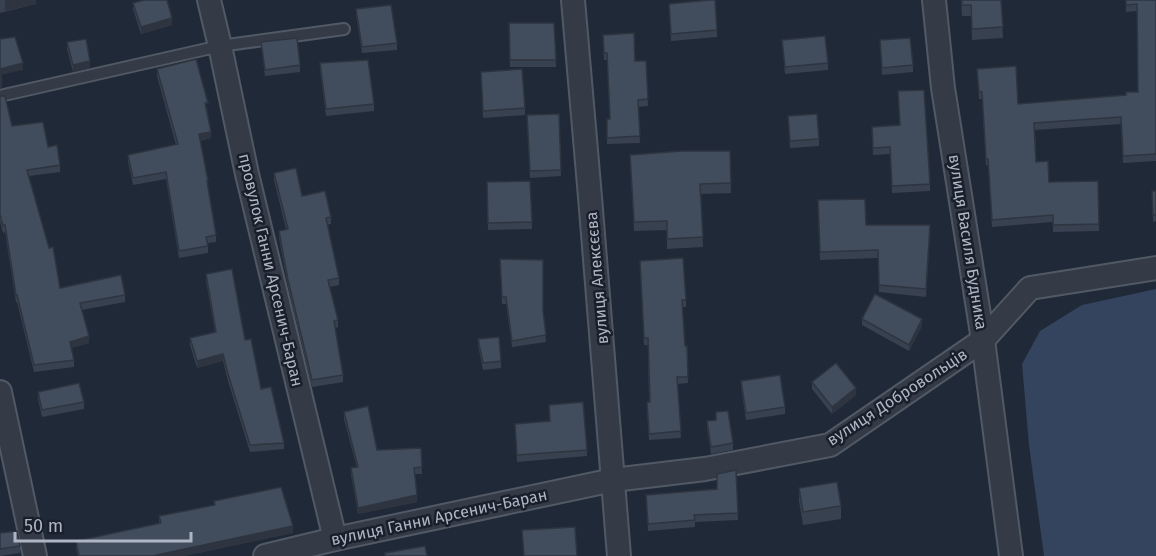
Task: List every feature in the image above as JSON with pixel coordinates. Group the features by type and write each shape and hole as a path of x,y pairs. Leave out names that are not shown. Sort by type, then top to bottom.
{"street":[{"name":"провулок Ганни Арсенич-Баран","path":"209,0 247,174 335,539"},
{"name":"вулиця Алексєєва","path":"573,0 619,556"},
{"name":"вулиця Василя Будника","path":"934,0 943,88 983,340 1011,556"},
{"name":"вулиця Добровольців","path":"613,480 705,469 830,446 983,340 1030,288 1156,268"},
{"path":"0,392 35,556"},
{"name":"вулиця Ганни Арсенич-Баран","path":"265,556 613,480"}],"lane":[{"path":"0,96 220,46 344,29"}],"water":[{"path":"1156,289 1156,556 1044,556 1029,445 1022,364 1040,331 1082,305"}],"building":[{"path":"144,0 167,0 172,18 141,27 133,3"},
{"path":"715,0 717,30 671,34 669,4"},
{"path":"962,0 1001,0 1003,27 972,29 971,5 962,5"},
{"path":"1126,0 1156,0 1156,154 1123,156 1121,117 1034,123 1036,162 1048,161 1049,182 1098,181 1099,224 1053,225 1053,215 992,220 982,92 979,92 977,69 1016,66 1018,104 1138,92 1137,4 1126,5"},
{"path":"391,5 397,43 362,47 356,9"},
{"path":"509,23 554,23 556,60 510,60"},
{"path":"634,33 635,61 646,61 648,99 638,100 640,136 607,138 607,119 610,119 607,53 604,53 603,35"},
{"path":"825,36 828,63 785,67 782,40"},
{"path":"15,37 23,63 0,69 0,39"},
{"path":"297,38 300,65 265,70 261,42"},
{"path":"910,38 913,65 882,68 880,40"},
{"path":"86,39 90,61 73,65 67,42"},
{"path":"196,59 208,103 205,103 211,132 199,134 216,235 206,237 208,246 179,251 166,172 133,178 128,155 178,144 157,69"},
{"path":"368,60 374,104 326,109 320,63"},
{"path":"522,69 525,108 483,111 481,72"},
{"path":"924,90 930,184 892,186 890,147 873,148 872,127 900,125 898,91"},
{"path":"0,96 5,96 12,126 43,122 48,147 57,145 60,165 27,170 49,248 53,247 60,288 121,275 125,295 80,303 89,336 70,342 74,360 34,365 16,295 5,225 3,226 0,214"},
{"path":"559,114 561,170 530,171 527,115"},
{"path":"817,114 819,139 790,141 788,116"},
{"path":"682,151 730,151 731,183 700,184 703,237 667,239 667,221 634,222 630,155"},
{"path":"296,168 302,196 325,191 331,217 326,218 339,278 328,280 338,320 334,321 343,375 312,380 288,280 279,231 288,229 274,173"},
{"path":"530,181 532,222 488,223 487,182"},
{"path":"1152,191 1156,191 1156,215 1153,215"},
{"path":"865,199 866,225 930,225 926,289 879,285 878,250 820,252 818,200"},
{"path":"683,258 686,300 682,300 688,377 677,377 681,431 649,434 648,338 644,338 640,261"},
{"path":"500,259 543,260 543,311 546,335 512,341 506,297 502,297"},
{"path":"232,269 245,340 251,339 261,389 271,387 284,443 250,445 223,354 197,361 190,338 216,332 206,274"},
{"path":"875,294 922,319 909,345 862,319"},
{"path":"499,337 501,361 483,363 478,339"},
{"path":"836,363 856,388 832,407 812,382"},
{"path":"780,375 785,407 746,413 741,381"},
{"path":"79,383 84,402 42,410 38,392"},
{"path":"583,402 587,450 517,455 515,424 550,421 549,405"},
{"path":"368,406 377,450 421,448 422,467 414,468 417,495 358,508 351,468 358,467 344,412"},
{"path":"728,411 733,443 711,447 707,421 716,420 716,412"},
{"path":"736,470 738,513 694,515 695,520 648,524 646,495 717,489 717,474"},
{"path":"837,482 841,506 803,512 799,488"},
{"path":"281,487 293,526 152,556 79,556 76,541 161,523 159,516 215,505 214,501"},
{"path":"575,527 577,556 524,556 522,530"},
{"path":"17,531 20,546 0,549 0,533"},
{"path":"425,546 427,556 385,556 385,553"}]}
